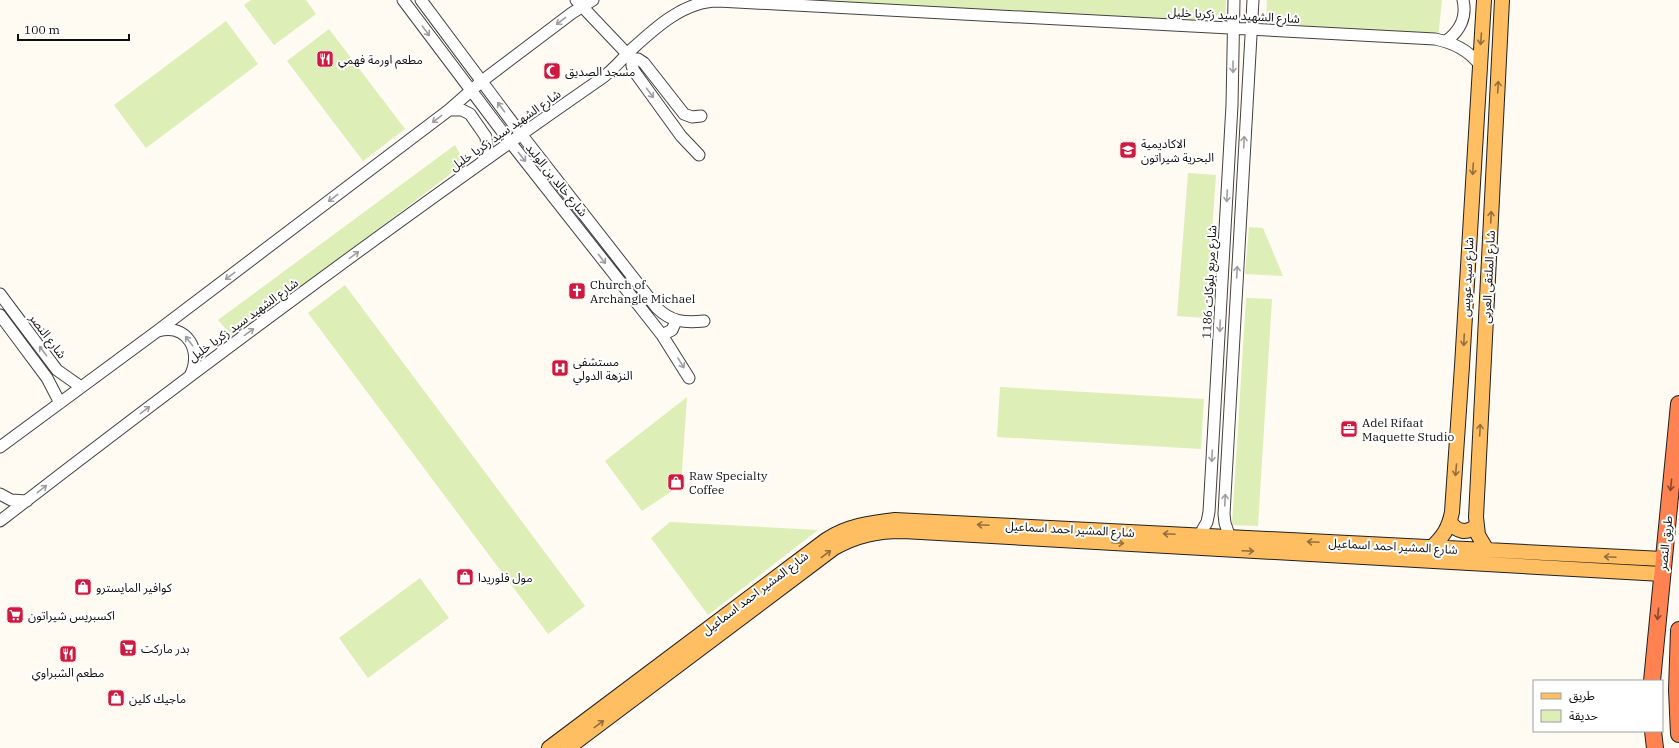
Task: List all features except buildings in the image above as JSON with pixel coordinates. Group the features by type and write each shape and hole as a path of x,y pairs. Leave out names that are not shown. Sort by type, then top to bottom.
{"highway":[{"name":"طريق النصر","path":"1652,680 1679,404"},
{"path":"1679,630 1677,690 1679,734"},
{"path":"1653,732 1655,748"}],"main road":[{"name":"شارع سيد عويس","path":"1431,548 1441,539 1450,522 1457,454 1484,0"},
{"name":"شارع الملتقى العربى","path":"1487,550 1481,543 1476,526 1502,0"},
{"name":"شارع المشير احمد اسماعيل","path":"551,747 821,544 835,535 858,526 895,520 1230,538 1636,573 1662,567"},
{"path":"1450,522 1457,530 1462,531 1472,529 1476,526"},
{"name":"شارع المشير احمد اسماعيل","path":"568,748 834,548 853,538 883,531 1239,551 1431,548 1487,550 1637,558 1662,567"},
{"path":"1636,573 1641,566 1637,558"}],"street":[{"name":"شارع خالد بن الوليد","path":"403,0 510,142 662,335 689,378"},
{"name":"شارع خالد بن الوليد","path":"420,0 521,134 657,308 663,314 676,321"},
{"path":"0,447 156,332 449,110 482,81 572,13 579,4 593,0"},
{"name":"شارع مربع بلوكات 1186","path":"1199,536 1207,522 1209,512 1232,105 1234,0"},
{"path":"1230,538 1225,523 1224,514 1250,28 1253,0"},
{"path":"1446,41 1456,33 1462,21 1465,8 1463,0"},
{"name":"شارع الشهيد سيد زكريا خليل","path":"0,521 190,376 483,161 610,72 630,57 679,12 695,4 710,1 1429,38 1446,41 1466,51 1480,65"},
{"path":"579,4 630,57 644,63 680,111 688,116 701,116"},
{"path":"630,57 632,69 687,143 699,155"},
{"path":"449,110 462,110 470,114 482,130 488,144 483,161"},
{"path":"674,126 682,123 688,116"},
{"name":"شارع النصر","path":"0,294 57,370 81,387"},
{"path":"0,315 48,378 60,402"},
{"path":"662,335 672,330 676,321 704,321"},
{"path":"156,332 170,330 182,334 188,338 196,357 190,376"},
{"path":"48,378 55,378 58,374 57,370"},
{"path":"1217,375 1232,376"},
{"path":"1216,395 1230,396"},
{"path":"0,494 11,500 27,501"}],"green space":[{"path":"251,0 306,0 316,14 274,45 244,5"},
{"path":"815,0 1226,0 1225,22"},
{"path":"1267,0 1442,0 1438,39 1266,26"},
{"path":"226,21 258,64 146,148 114,105"},
{"path":"329,29 405,129 363,161 287,61"},
{"path":"455,145 465,163 234,338 218,320"},
{"path":"1188,173 1216,175 1206,318 1177,316"},
{"path":"1249,227 1263,228 1283,276 1245,274"},
{"path":"345,285 585,606 548,634 308,313"},
{"path":"1246,298 1272,299 1258,526 1232,525"},
{"path":"1000,387 1204,399 1201,449 997,437"},
{"path":"687,397 681,485 642,511 605,461"},
{"path":"670,522 818,530 708,615 651,538"},
{"path":"420,578 449,618 368,678 339,638"}],"place":[{"name":"مطعم اورمة فهمي","path":"325,59"},
{"name":"مسجد الصديق","path":"552,71"},
{"name":"الاكاديمية البحرية شيراتون","path":"1128,150"},
{"name":"Church of Archangle Michael","path":"577,291"},
{"name":"مستشفى النزهة الدولي","path":"560,368"},
{"name":"Adel Rifaat Maquette Studio","path":"1349,429"},
{"name":"Raw Specialty Coffee","path":"676,482"},
{"name":"مول فلوريدا","path":"465,577"},
{"name":"كوافير المايسترو","path":"83,587"},
{"name":"اكسبريس شيراتون","path":"15,615"},
{"name":"بدر ماركت","path":"128,648"},
{"name":"مطعم الشبراوي","path":"68,654"},
{"name":"ماجيك كلين","path":"116,698"}]}
